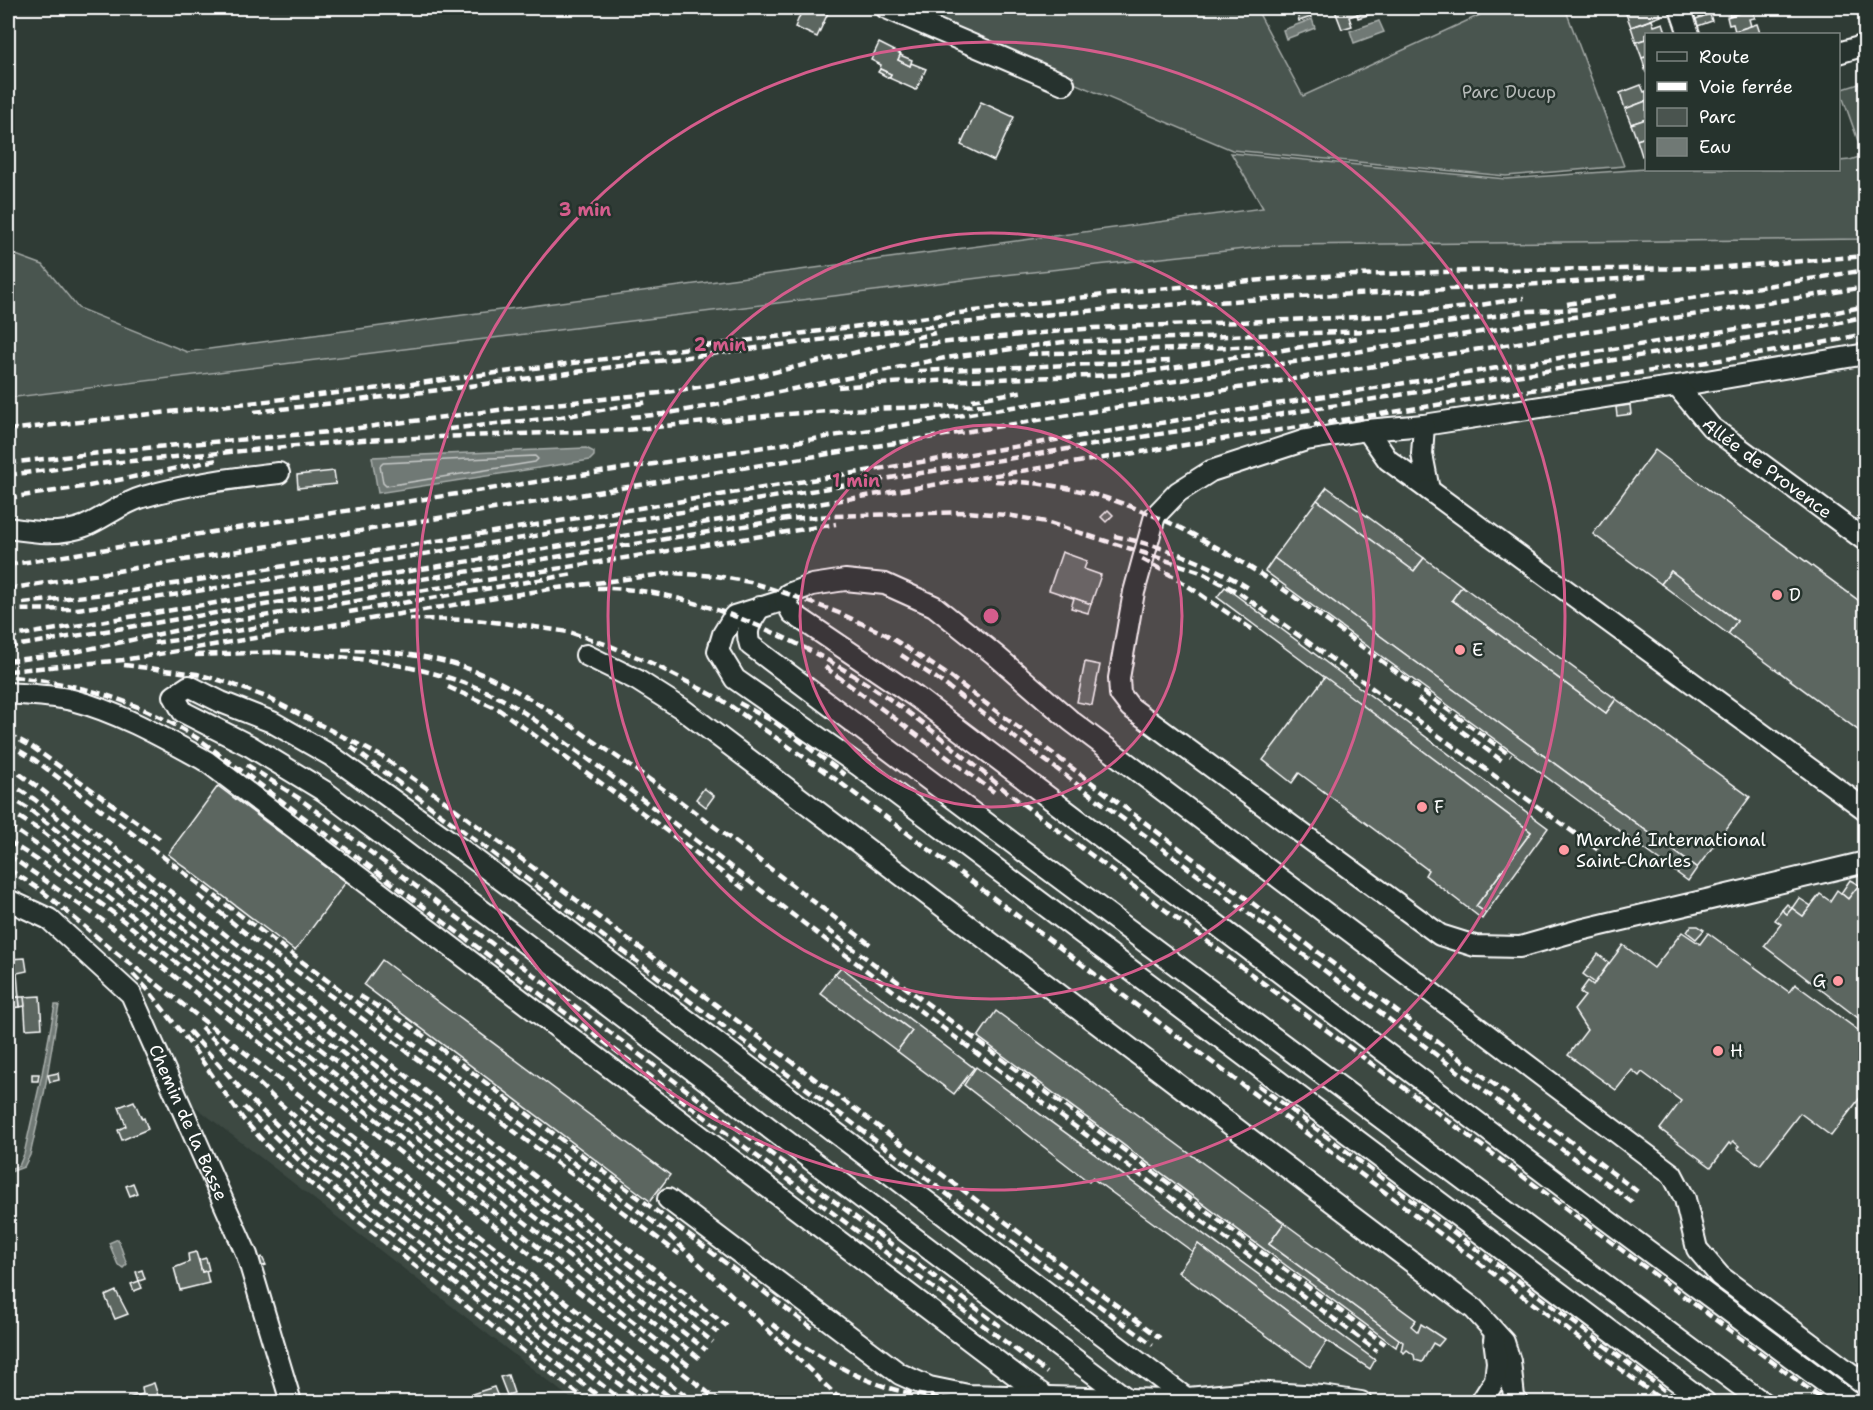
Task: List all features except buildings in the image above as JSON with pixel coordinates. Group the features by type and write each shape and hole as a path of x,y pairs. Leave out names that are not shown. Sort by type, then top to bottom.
{"street":[{"path":"885,8 1064,84"},
{"path":"1680,8 1689,33"},
{"path":"1840,53 1866,45"},
{"path":"1866,354 1677,387 1424,425 1367,430 1306,440 1211,471 1178,492 1155,516 1134,592 1119,678 1120,694 1130,707 1440,935 1475,946 1520,947 1576,931 1866,862"},
{"name":"Allée de Provence","path":"1677,387 1711,427 1866,541"},
{"path":"1424,425 1422,454 1429,490"},
{"path":"1367,430 1388,460 1866,810"},
{"path":"8,528 53,533 71,530 86,525 139,498 170,489 246,476 279,473"},
{"path":"1704,1402 858,765 735,679 718,651 723,634 734,616 785,600 788,594 812,585 844,580 885,584 934,606 994,654 1071,721 1672,1174 1685,1199 1697,1249 1720,1276 1866,1385"},
{"path":"785,600 792,613 916,697 1596,1212 1851,1402"},
{"path":"760,607 750,623 747,636 750,645 1762,1402"},
{"path":"586,655 637,680 681,708 1474,1310 1504,1342 1510,1361 1517,1402"},
{"path":"1126,1398 324,791 250,746 183,711 174,696 189,686 221,702 272,722 330,755 472,857 1186,1398"},
{"path":"8,693 70,700 110,713 206,761 1045,1396"},
{"name":"Chemin de la Basse","path":"8,900 50,919 131,994 247,1255 291,1402"},
{"path":"668,1199 900,1374 929,1387 968,1395 1167,1400 1251,1392 1322,1396 1361,1402"},
{"path":"1492,1330 1497,1362 1495,1380 1483,1402 1503,1402"}],"shaded area":[{"path":"1865,239 1865,1402 575,1402 188,1101 139,992 50,909 8,882 8,398 995,276 1282,245"}],"green space":[{"name":"Parc Ducup","path":"897,8 1256,8 1303,96 1495,8 1565,8 1624,166 1506,176 1232,150"},
{"path":"1865,82 1865,148 1861,149 1840,90"},
{"path":"1231,153 1506,179 1645,169 1645,171 1840,171 1840,161 1865,155 1865,239 1282,245 995,276 8,398 8,252 43,265 78,308 187,352 1263,208"}],"water":[{"path":"1312,19 1315,28 1286,39 1283,30"},
{"path":"1379,21 1384,32 1354,43 1350,31"},
{"path":"586,448 594,452 590,460 378,493 372,457"},
{"path":"55,1005 59,1005 44,1094 30,1155 24,1167 8,1173 8,1169 19,1166 24,1154"},
{"path":"118,1239 127,1264 123,1268 118,1265 109,1243"}],"railway":[{"path":"8,430 373,389 1146,290 1298,277 1500,270 1715,268 1866,256"},
{"path":"8,565 758,448 1866,270"},
{"path":"254,412 427,392 858,335 1033,316 1208,302 1647,277"},
{"path":"8,589 1866,287"},
{"path":"1567,304 1620,295"},
{"path":"917,345 1094,328 1384,316 1524,298"},
{"path":"23,603 131,591 1866,306"},
{"path":"631,417 715,405 945,358 1063,342 1395,330 1530,311 1580,309"},
{"path":"8,610 77,609 130,602 1822,326 1866,316"},
{"path":"8,463 328,432 506,409 660,393 731,382 935,333"},
{"path":"8,637 927,486 1758,354 1866,333"},
{"path":"838,387 906,382 1118,375 1357,338"},
{"path":"1028,354 1265,346"},
{"path":"918,371 1170,361"},
{"path":"972,400 1025,391"},
{"path":"449,429 561,417 648,402"},
{"path":"8,475 87,465 362,440 626,430 842,410 984,405"},
{"path":"8,498 89,486 217,460"},
{"path":"995,481 1041,484 1109,499 1141,511 1205,541 1293,596 1511,756"},
{"path":"8,647 787,519 966,512 1007,515 1046,522 1144,553 1198,571 1238,592 1601,852"},
{"path":"8,661 70,653 188,628 836,524"},
{"path":"1114,536 1184,556 1250,589"},
{"path":"1142,559 1176,578 1253,630"},
{"path":"8,671 123,660 550,589 672,573 716,576 750,582 788,594 839,613 887,635 948,675 1638,1192"},
{"path":"349,612 574,574"},
{"path":"597,588 636,590 676,598 717,610 797,644 870,686 931,730 1016,799 1826,1402"},
{"path":"410,619 475,620 569,632 649,662 722,700 838,781 1664,1402"},
{"path":"154,643 278,624"},
{"path":"342,650 399,653 454,664 475,671 532,700 672,796 871,945"},
{"path":"273,652 358,659 413,668 468,684 515,707 631,790 789,912 1377,1351"},
{"path":"195,655 279,652"},
{"path":"901,655 936,678 1633,1203"},
{"path":"124,665 197,674 229,683 266,697 381,756 435,794 1160,1338"},
{"path":"825,667 994,792"},
{"path":"13,677 64,684 112,697 158,716 203,742 1047,1373"},
{"path":"448,687 498,709 747,891"},
{"path":"1418,699 1505,763"},
{"path":"739,703 776,723 845,775"},
{"path":"8,734 31,746 163,841"},
{"path":"8,744 35,760 664,1230 843,1402"},
{"path":"351,747 955,1200 1153,1345"},
{"path":"247,765 300,799 1000,1326"},
{"path":"8,766 41,789 727,1326"},
{"path":"8,782 34,799 718,1333"},
{"path":"8,796 29,809 117,877 713,1342"},
{"path":"8,810 44,833 706,1350"},
{"path":"8,825 72,869 699,1358"},
{"path":"8,841 107,908 691,1367"},
{"path":"8,855 105,922 720,1402"},
{"path":"8,869 42,891 109,947 694,1402"},
{"path":"198,895 258,943 679,1254"},
{"path":"827,929 1385,1344"},
{"path":"133,974 188,1041 243,1119 271,1150 587,1401"},
{"path":"360,996 409,1025 812,1328"},
{"path":"201,1027 277,1101 325,1142 660,1402"},
{"path":"189,1031 248,1097 310,1157 624,1402"},
{"path":"1258,1085 1680,1402"},
{"path":"244,1107 303,1164 606,1402"},
{"path":"300,1107 676,1402"},
{"path":"288,1121 318,1149 642,1402"},
{"path":"772,1324 799,1343 856,1375 886,1387 964,1402"}],"place":[{"name":"D","path":"1777,595"},
{"name":"E","path":"1460,650"},
{"name":"F","path":"1422,807"},
{"name":"Marché International Saint-Charles","path":"1564,850"},
{"name":"G","path":"1838,981"},
{"name":"H","path":"1718,1051"}]}
